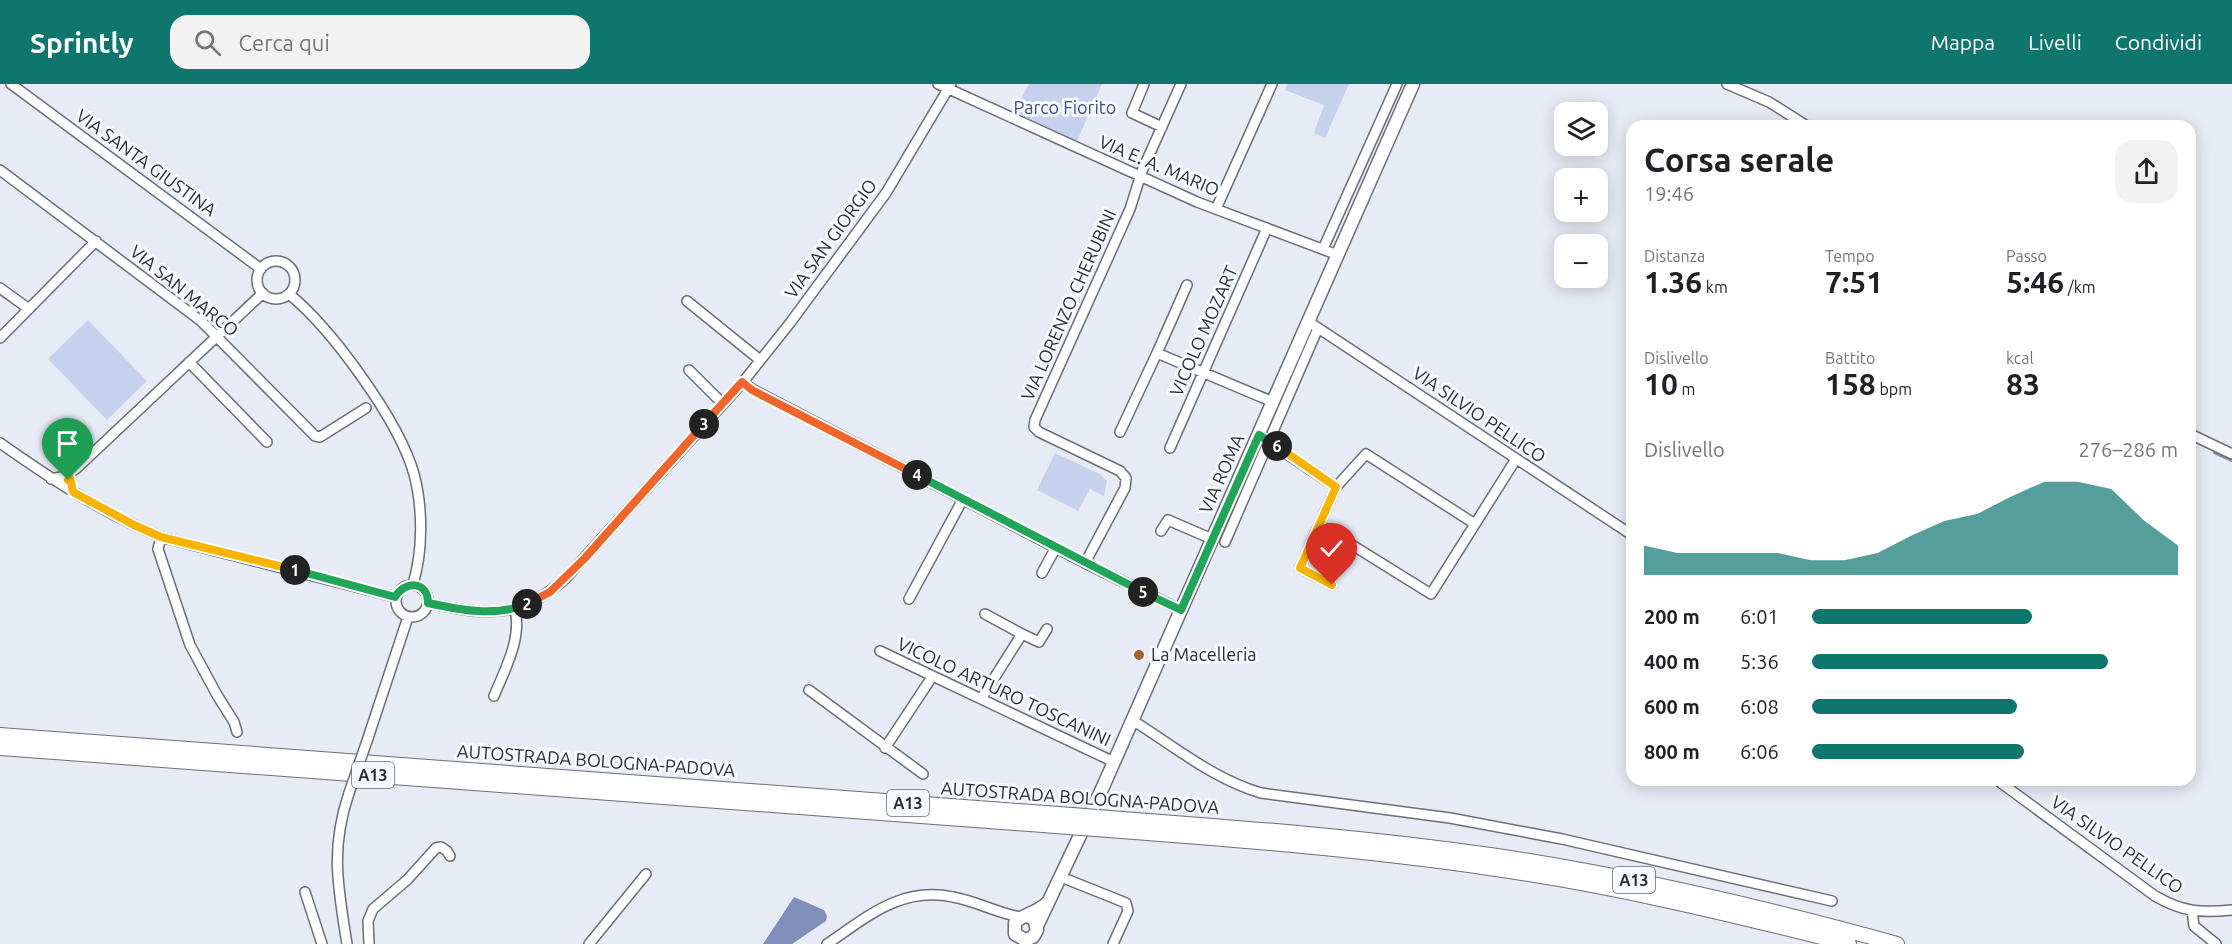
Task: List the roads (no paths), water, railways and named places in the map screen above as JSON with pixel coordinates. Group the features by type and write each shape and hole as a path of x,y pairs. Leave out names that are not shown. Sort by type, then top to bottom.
{"highway":[{"name":"AUTOSTRADA BOLOGNA-PADOVA","path":"0,735 1096,823 1366,851 1491,868 1615,890 1849,944"},
{"name":"AUTOSTRADA BOLOGNA-PADOVA","path":"0,748 746,803 1070,821"},
{"name":"AUTOSTRADA BOLOGNA-PADOVA","path":"1096,823 1304,833 1490,855 1618,876 1737,902 1897,944"}],"main road":[{"name":"VIA ROMA","path":"1033,936 1114,762 1181,610 1219,541 1264,438 1273,402 1313,325 1338,255 1413,84"},
{"name":"VIA ROMA","path":"1024,916 1041,909 1050,900"},
{"path":"1024,916 1034,919 1033,936 1024,940 1017,937 1015,923 1024,916"}],"street":[{"name":"VIA SANTA GIUSTINA","path":"11,84 261,269"},
{"name":"VIA E. A. MARIO","path":"938,84 950,87 1141,177 1216,209 1338,255"},
{"path":"1144,84 1132,113 1162,127"},
{"path":"1141,177 1181,84"},
{"path":"1216,209 1272,84"},
{"path":"1323,249 1397,84"},
{"path":"1727,84 1769,102 1798,120"},
{"name":"VIA SAN GIORGIO","path":"428,603 492,612 515,609 550,592 573,571 742,382 825,277 886,193 950,87"},
{"name":"VIA SAN MARCO","path":"1,174 96,241 201,321 318,438 366,408"},
{"name":"VIA LORENZO CHERUBINI","path":"1085,563 1125,488 1126,478 1120,471 1039,432 1035,427 1035,420 1130,209 1141,177"},
{"name":"VICOLO MOZART","path":"1170,448 1267,228"},
{"path":"0,338 96,241"},
{"path":"271,261 289,266 293,271 295,283 289,294 273,298 262,293 257,281 261,269 271,261"},
{"path":"1120,432 1187,285"},
{"path":"0,288 29,309"},
{"path":"55,481 72,474 262,293"},
{"path":"289,294 350,361 402,444 414,474 421,526 413,584"},
{"path":"687,301 760,360"},
{"name":"VIA ROMA","path":"1264,438 1313,325"},
{"name":"VIA SILVIO PELLICO","path":"1313,325 1626,531"},
{"path":"1157,352 1273,402"},
{"path":"189,362 267,442"},
{"path":"689,370 723,404"},
{"path":"742,382 752,390 1085,563 1181,610"},
{"path":"2196,437 2232,454"},
{"path":"1264,438 1336,487"},
{"path":"0,443 73,492 161,537 395,597"},
{"path":"1332,585 1300,568 1336,487 1366,454 1474,524"},
{"path":"1320,525 1431,594 1516,459"},
{"path":"72,474 73,492"},
{"path":"909,599 963,499"},
{"path":"1161,531 1168,520 1219,541"},
{"path":"161,537 158,549 190,645 234,722 237,732"},
{"path":"1042,573 1056,547"},
{"path":"413,584 423,588 428,603 423,613 408,617 398,609 395,597 402,587 413,584"},
{"path":"494,696 512,652 517,628 515,609"},
{"path":"985,614 1039,642 1047,629"},
{"path":"347,944 337,880 339,829 408,617"},
{"path":"981,699 1022,634"},
{"name":"VICOLO ARTURO TOSCANINI","path":"880,651 1114,762"},
{"path":"885,748 932,677"},
{"path":"809,690 923,774"},
{"path":"1132,720 1215,774 1241,788 1260,793 1450,818 1562,839 1832,901"},
{"name":"VIA SILVIO PELLICO","path":"2005,786 2155,896 2174,907 2208,912 2232,909"},
{"path":"369,944 368,921 373,909 407,880 436,849 441,847 447,850 450,856"},
{"path":"589,944 646,874"},
{"path":"1061,877 1126,903 1128,911 1113,944"},
{"path":"305,892 322,944"},
{"path":"827,944 876,911 915,895 954,897 993,911 1024,916"},
{"path":"993,911 1009,922 1017,937"},
{"name":"VIA SILVIO PELLICO","path":"2192,911 2194,926 2216,944"}],"waterway":[{"path":"2214,453 2232,461"}],"place":[{"name":"La Macelleria","path":"1139,655"}],"park label":[{"name":"Parco Fiorito","path":"1065,108"}]}
